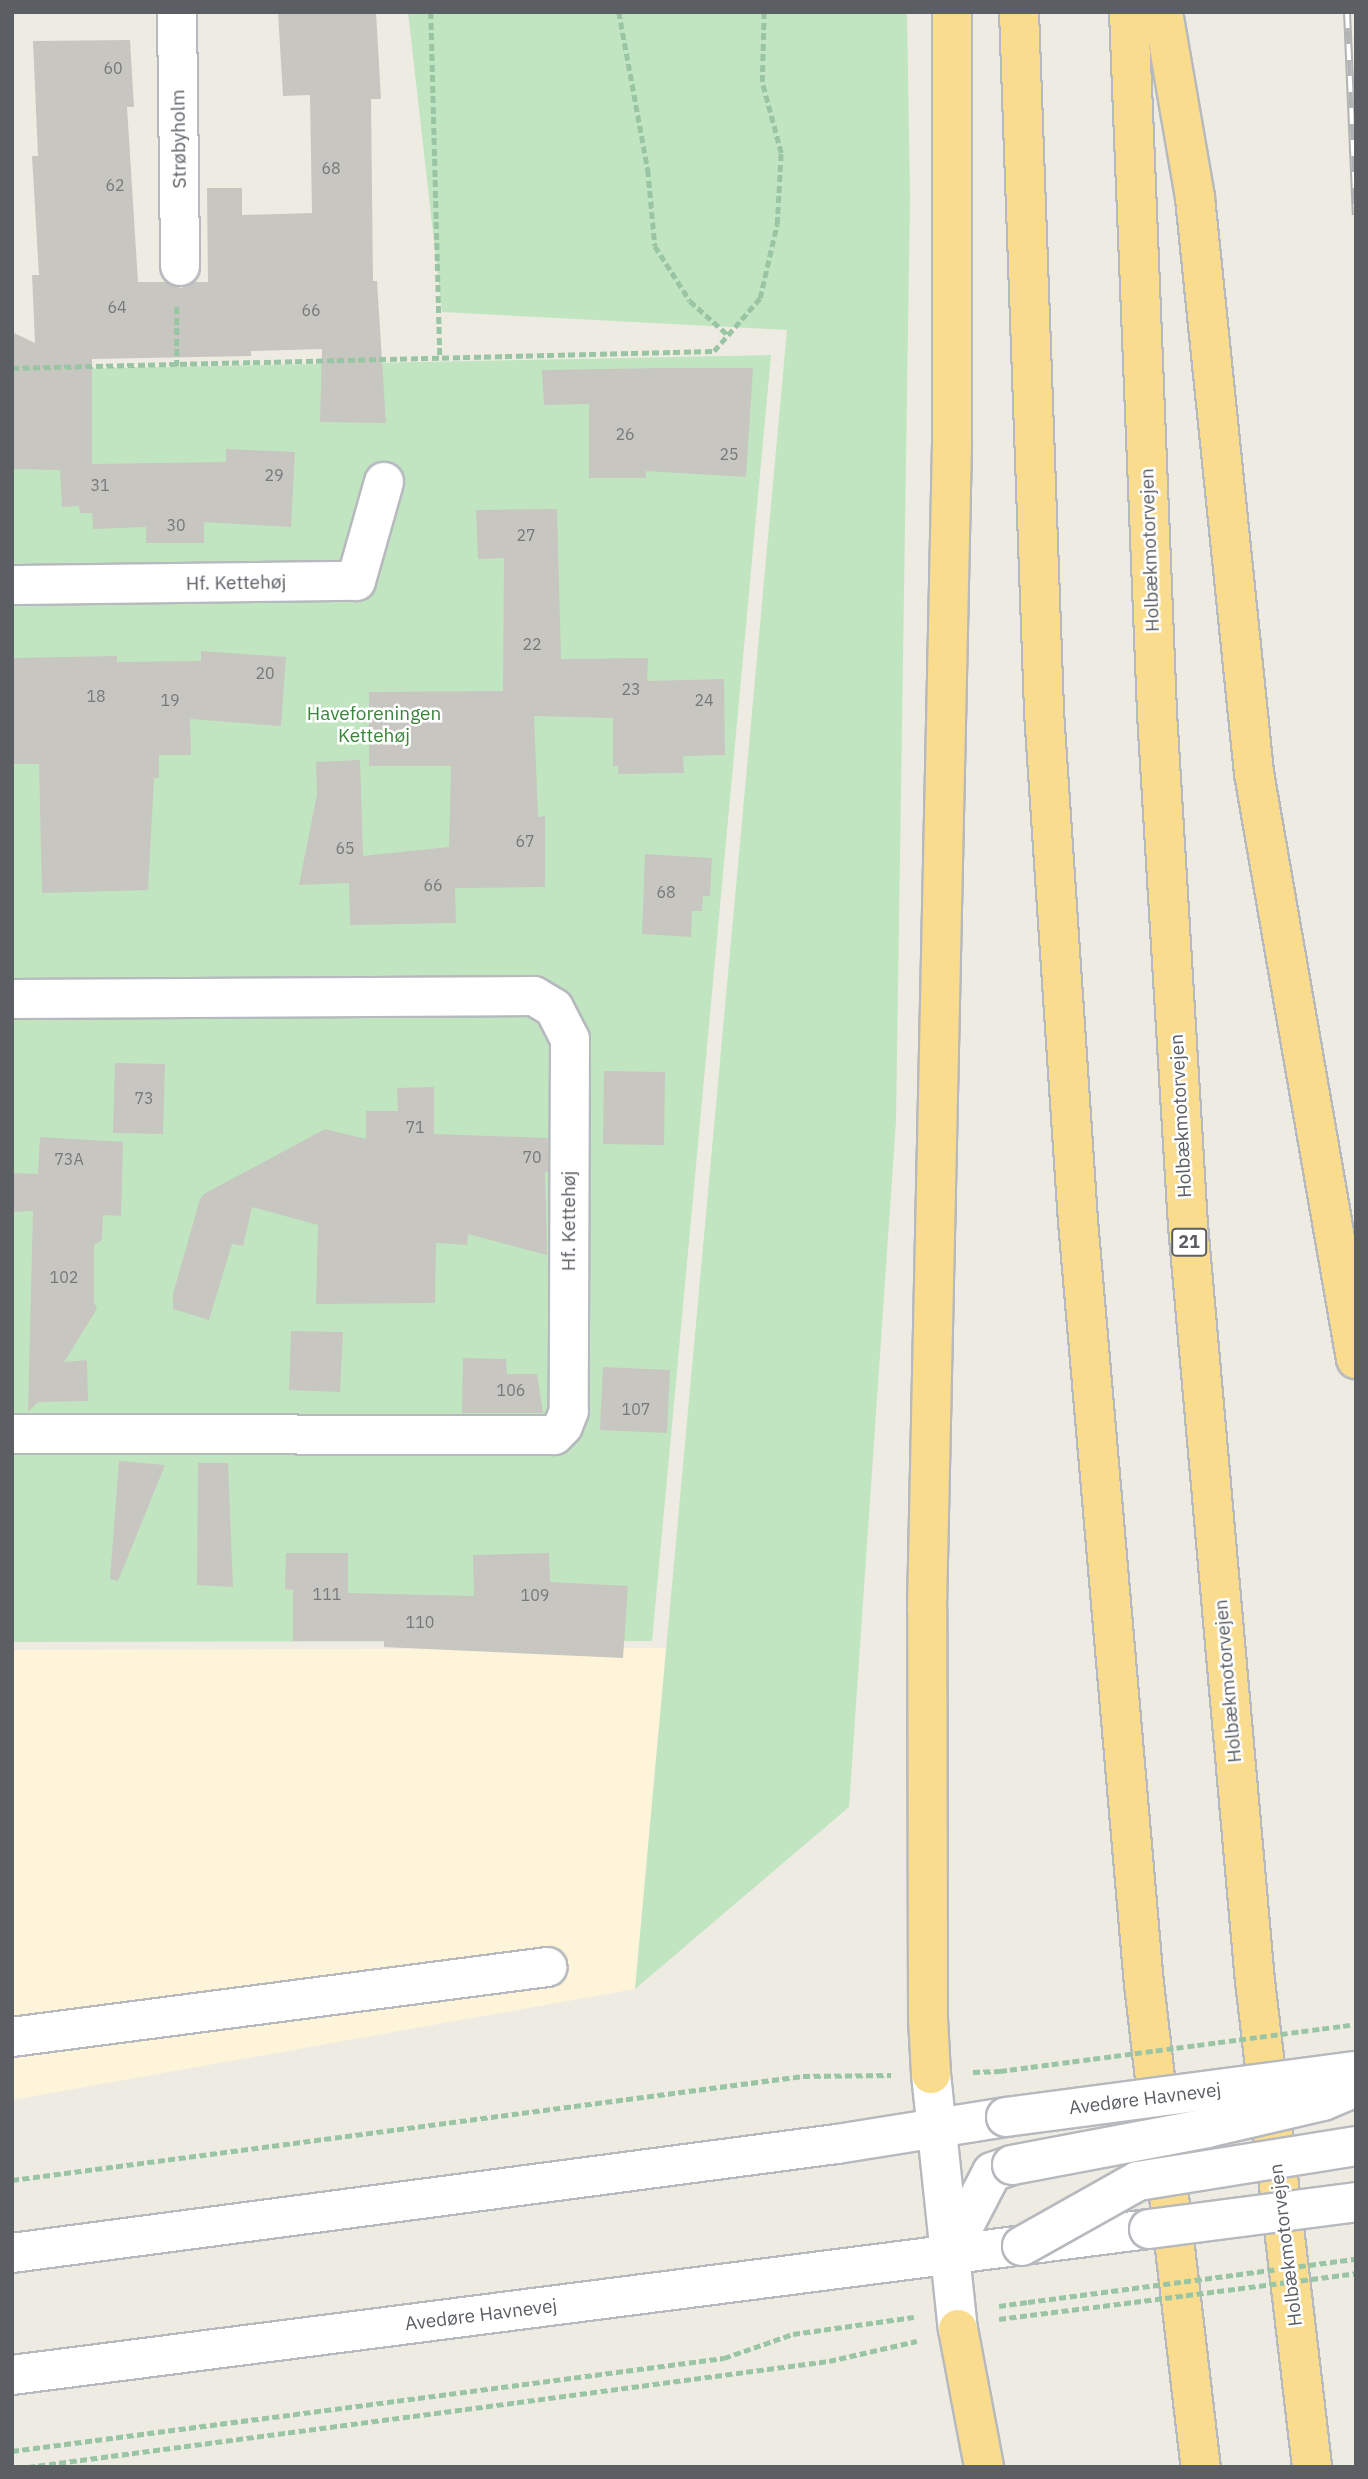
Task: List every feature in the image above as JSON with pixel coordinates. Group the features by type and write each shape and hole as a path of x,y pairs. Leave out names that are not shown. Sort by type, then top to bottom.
{"highway":[{"path":"931,2074 928,2018 927,1608 953,440 952,12"},
{"path":"1019,12 1044,712 1078,1221 1144,1984 1200,2467"},
{"name":"Holbækmotorvejen","path":"1129,12 1157,713 1188,1225 1255,1981 1312,2467"},
{"path":"1163,12 1195,198 1254,773 1356,1359"},
{"path":"956,2325 984,2467"}],"street":[{"name":"Strøbyholm","path":"177,12 180,266"},
{"name":"Hf. Kettehøj","path":"12,585 355,581 384,482"},
{"name":"Hf. Kettehøj","path":"12,999 534,996 554,1008 570,1039 570,1067 569,1411 563,1426 554,1435 12,1434"},
{"path":"12,2037 547,1967"},
{"name":"Avedøre Havnevej","path":"12,2253 837,2144 1006,2116 1356,2071"},
{"path":"931,2074 956,2325"},
{"path":"949,2255 992,2172 1012,2165 1207,2128 1323,2101 1356,2087"},
{"path":"1022,2246 1138,2181 1356,2146"},
{"name":"Avedøre Havnevej","path":"12,2375 1356,2202"}],"path":[{"path":"431,12 440,357"},
{"path":"619,12 648,170 655,246 690,301 729,335"},
{"path":"12,368 714,351 760,298 777,224 781,153 762,82 764,12"},
{"path":"177,366 176,280 180,266"},
{"path":"12,2180 803,2076 1000,2071 1356,2024"},
{"path":"28,2467 829,2361 1028,2302 1356,2259"},
{"path":"12,2451 724,2358 793,2334 956,2325 1356,2273"}],"shaded area":[{"path":"666,1648 635,1989 12,2100 12,1650"}],"green space":[{"path":"408,12 907,12 910,198 896,1121 849,1807 635,1989 787,330 442,312"},
{"name":"Haveforeningen Kettehøj","path":"771,355 652,1641 12,1642 12,370"}],"building":[{"path":"278,12 376,12 381,99 371,99 373,281 377,281 386,423 320,422 322,349 251,351 251,356 92,359 92,464 226,462 226,449 295,452 291,527 204,522 204,543 146,543 146,527 93,529 92,513 80,513 79,506 62,507 60,470 12,469 12,332 35,343 32,275 39,275 32,156 38,156 33,41 130,40 134,107 127,107 138,282 166,282 181,288 194,282 208,282 207,188 242,188 242,215 312,213 310,95 283,96"},
{"path":"753,368 746,477 646,471 646,478 589,478 589,404 544,405 542,370"},
{"path":"557,509 561,659 648,658 647,681 724,679 725,755 683,756 684,773 618,774 618,766 613,766 613,718 534,716 538,817 545,816 545,887 455,888 456,923 350,925 349,883 299,885 317,794 316,762 360,760 363,856 449,847 451,766 369,766 369,692 503,691 504,558 478,559 476,510"},
{"path":"201,651 286,657 281,726 190,719 191,755 159,755 159,778 154,778 148,890 42,893 39,764 12,764 12,658 117,656 117,662 201,661"},
{"path":"645,854 712,858 710,896 703,896 702,911 692,911 691,937 642,934"},
{"path":"115,1063 165,1064 163,1134 113,1133"},
{"path":"604,1071 665,1072 664,1145 603,1144"},
{"path":"434,1087 434,1134 548,1138 548,1172 545,1172 547,1255 468,1234 467,1245 436,1243 435,1303 316,1304 318,1225 252,1207 243,1246 232,1244 209,1320 173,1309 173,1294 200,1199 204,1194 325,1129 366,1139 366,1111 398,1111 397,1088"},
{"path":"40,1137 123,1142 121,1216 103,1215 102,1240 94,1245 94,1302 97,1309 64,1362 87,1360 88,1401 38,1402 28,1412 33,1211 12,1212 12,1173 38,1174"},
{"path":"291,1331 343,1332 340,1392 289,1390"},
{"path":"463,1358 506,1359 507,1374 537,1374 543,1413 462,1413"},
{"path":"603,1367 670,1370 667,1433 600,1430"},
{"path":"119,1461 165,1465 118,1581 110,1579"},
{"path":"198,1463 228,1463 233,1587 197,1585"},
{"path":"286,1553 348,1553 348,1593 474,1596 473,1555 549,1553 550,1582 628,1586 623,1658 384,1647 384,1641 293,1641 293,1590 285,1589"}],"railway":[{"path":"1347,12 1356,215"}]}
